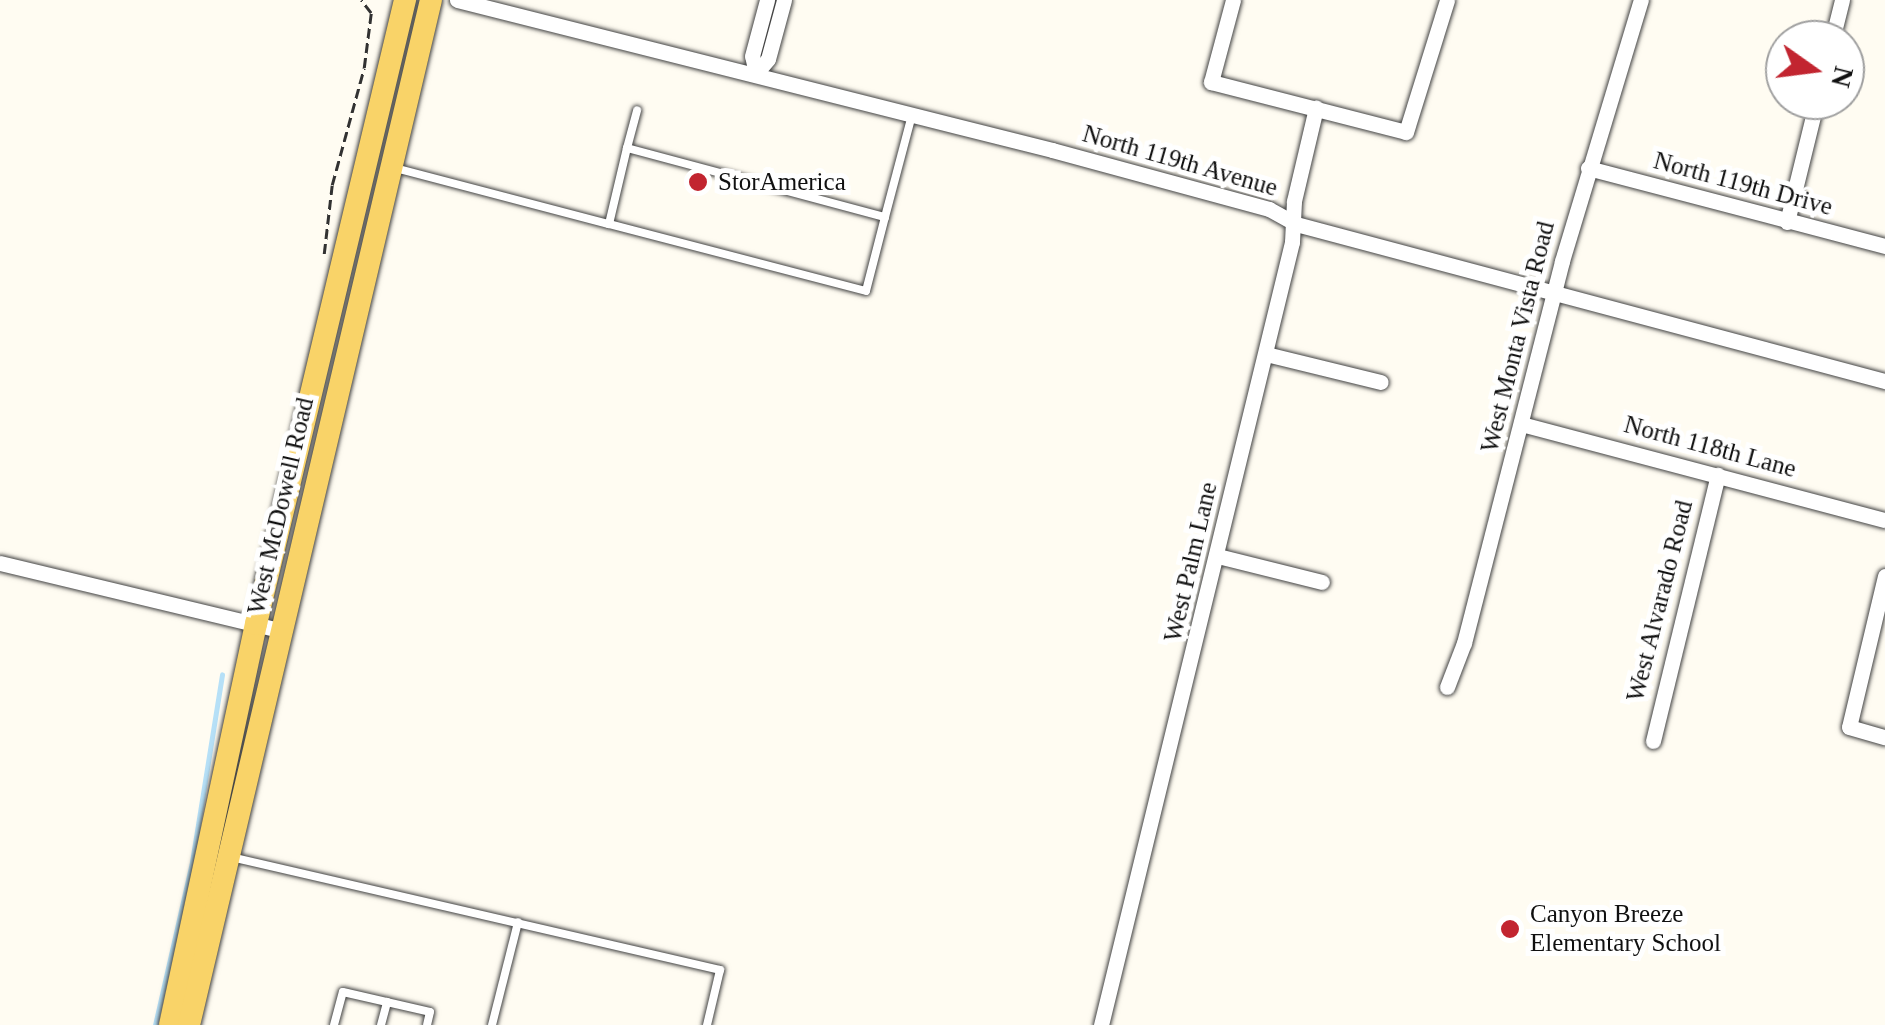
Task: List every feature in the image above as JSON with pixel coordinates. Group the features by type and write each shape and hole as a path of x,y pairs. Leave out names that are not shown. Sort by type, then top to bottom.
{"main road":[{"name":"West McDowell Road","path":"170,1025 256,624 405,0"},
{"name":"West McDowell Road","path":"189,1025 279,630 431,0"}],"street":[{"name":"North 119th Avenue","path":"457,0 1269,209 1296,224 1885,382"},
{"path":"756,74 752,56 767,0"},
{"path":"756,74 768,59 784,0"},
{"path":"1233,0 1212,82 1406,132 1446,0"},
{"name":"West Monta Vista Road","path":"1447,687 1588,168 1641,0"},
{"name":"West Palm Lane","path":"1101,1025 1266,354 1296,224 1316,108"},
{"path":"1786,222 1812,120"},
{"name":"North 119th Drive","path":"1588,168 1885,246"},
{"path":"1266,354 1381,382"},
{"name":"North 118th Lane","path":"1521,424 1885,520"},
{"name":"West Alvarado Road","path":"1653,741 1718,475"},
{"path":"1218,556 1322,582"},
{"path":"0,563 279,630"},
{"path":"1885,576 1849,727 1885,737"}],"lane":[{"path":"609,224 637,110"},
{"path":"390,167 866,291 912,115"},
{"path":"628,148 885,217"},
{"path":"226,856 720,970 707,1025"},
{"path":"492,1025 518,922"},
{"path":"334,1025 342,992 430,1012 427,1025"},
{"path":"381,1025 387,1002"}],"path":[{"path":"321,266 332,185 364,68 372,14 362,0"}],"waterway":[{"path":"155,1025 192,862 222,674"}],"place":[{"name":"StorAmerica","path":"698,182"},
{"name":"Canyon Breeze Elementary School","path":"1510,929"}]}
